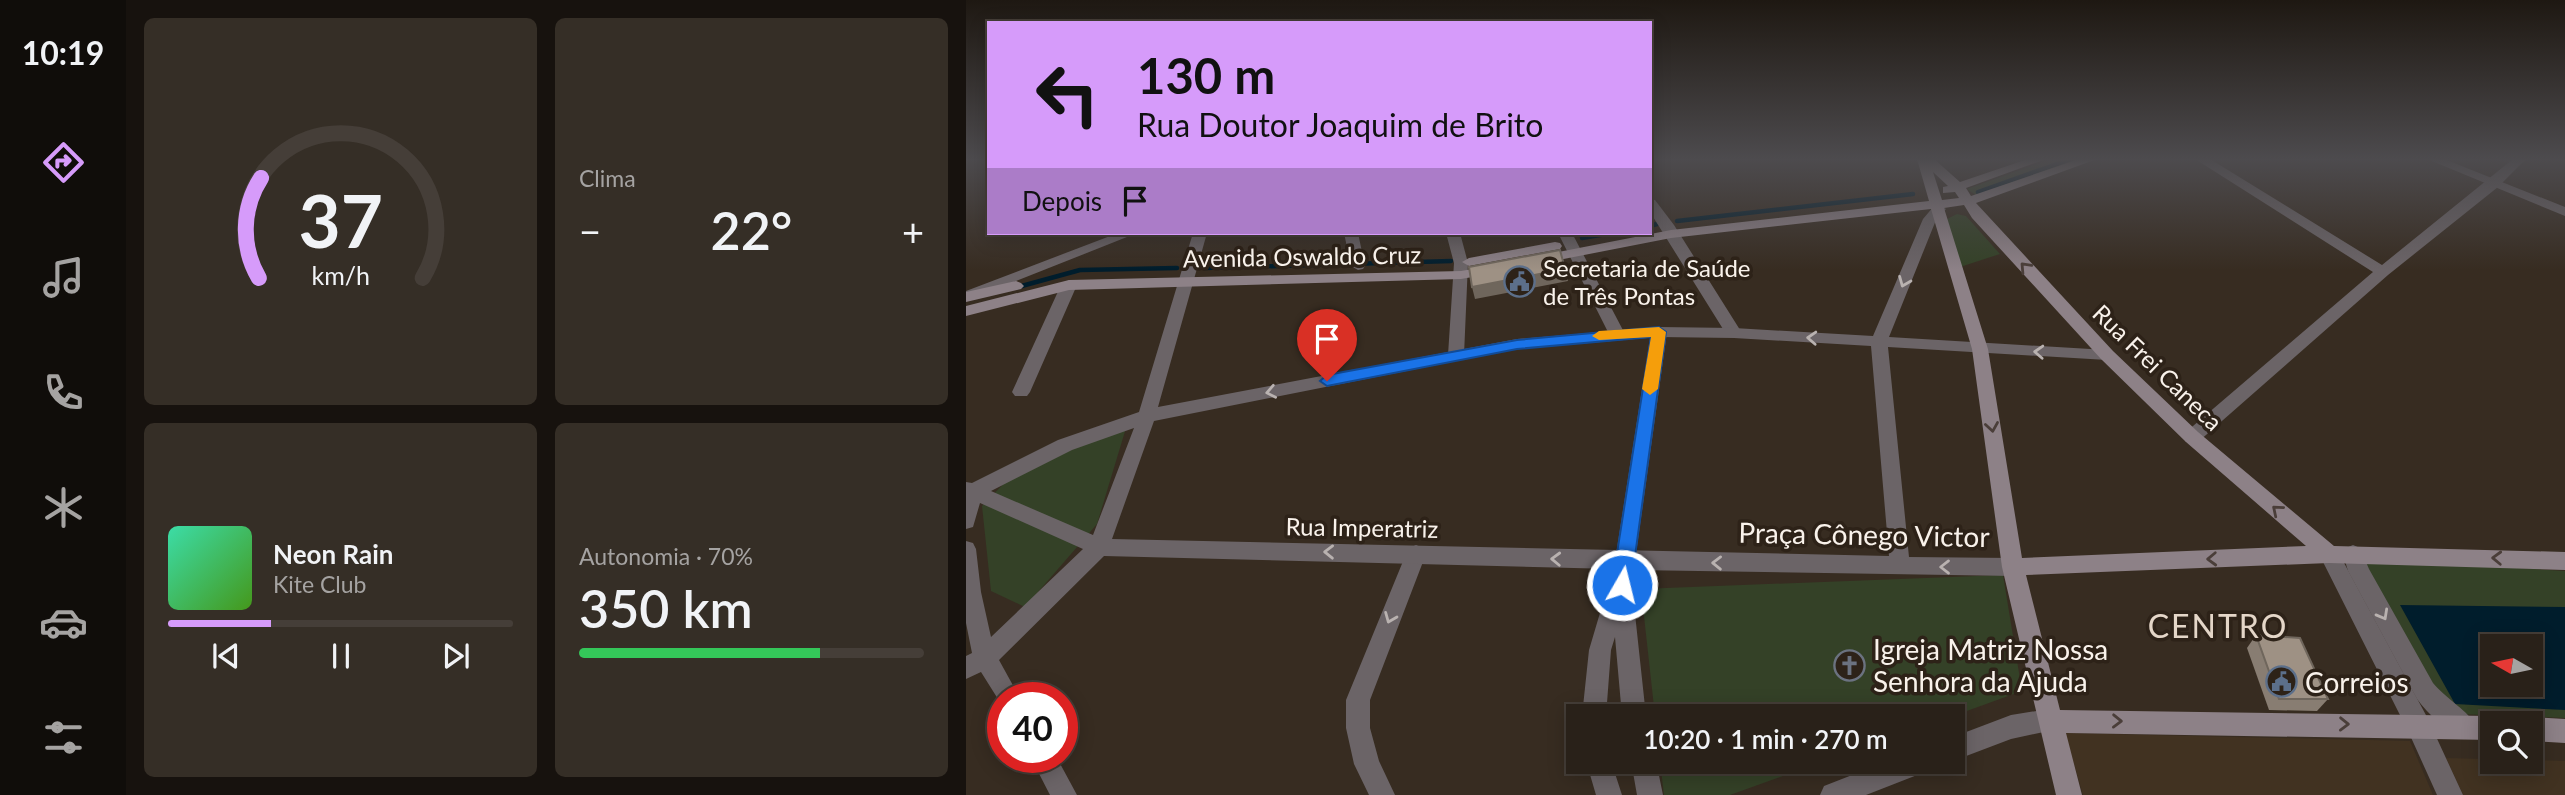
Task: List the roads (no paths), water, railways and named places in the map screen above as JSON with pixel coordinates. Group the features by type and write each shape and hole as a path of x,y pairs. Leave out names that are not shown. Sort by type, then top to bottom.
{"main road":[{"path":"1933,196 1980,349 2013,567 2329,554 2565,561"},
{"name":"Avenida Oswaldo Cruz","path":"1936,208 1950,196"},
{"name":"Rua Frei Caneca","path":"1965,196 1977,215 2107,355 2192,437 2329,554"},
{"name":"Avenida Oswaldo Cruz","path":"1652,231 1936,208 1982,196"},
{"name":"Avenida Oswaldo Cruz","path":"1652,228 1669,229"},
{"name":"Avenida Oswaldo Cruz","path":"966,296 1083,272 1188,276 1461,269 1613,235"},
{"name":"Avenida Oswaldo Cruz","path":"1570,243 1627,235"},
{"name":"Avenida Oswaldo Cruz","path":"966,311 1069,285 1358,266 1461,269"},
{"name":"Praça Cônego Victor","path":"2013,567 2069,795"},
{"path":"2049,721 2480,727"},
{"path":"2543,730 2565,731"}],"street":[{"path":"2261,196 2383,272"},
{"path":"2192,437 2383,272 2478,196"},
{"path":"2524,196 2565,212"},
{"path":"1652,206 1734,333"},
{"path":"1900,567 1879,342 1936,208"},
{"path":"966,296 1125,235"},
{"path":"976,663 1099,547 1147,416 1199,235"},
{"path":"1351,235 1358,266"},
{"path":"1453,235 1461,269 1456,355"},
{"path":"1570,243 1617,334"},
{"path":"1021,392 1069,285"},
{"path":"1595,704 1600,650 1622,585 1659,332"},
{"path":"969,491 1072,442 1147,416 1517,344 1617,334 1734,333 2107,355"},
{"path":"966,521 969,491"},
{"path":"969,491 1099,547"},
{"name":"Rua Imperatriz","path":"1099,547 1625,561"},
{"path":"966,549 976,663 993,682"},
{"path":"1382,795 1367,764 1358,727 1357,700 1416,554"},
{"path":"2329,554 2418,725 2450,795"},
{"path":"2353,554 2359,571 2425,691 2437,706 2463,726"},
{"name":"Praça Cônego Victor","path":"1625,561 2013,567"},
{"path":"1622,585 1633,704"},
{"path":"1965,744 2011,727 2049,721"},
{"path":"1052,773 1064,795"},
{"path":"1602,774 1609,795"},
{"path":"1646,774 1650,795"},
{"path":"1833,795 1887,774"}],"water":[{"path":"2400,605 2565,607 2565,710 2455,704"}],"waterway":[{"path":"1677,221 1895,196"},
{"path":"1652,225 1657,224"},
{"path":"1582,238 1600,235"},
{"path":"1204,268 1451,261"},
{"path":"1018,287 1080,270 1177,268"}],"place":[{"name":"Secretaria de Saúde de Três Pontas","path":"1520,281"},
{"name":"Igreja Matriz Nossa Senhora da Ajuda","path":"1850,665"},
{"name":"Correios","path":"2282,682"}],"district":[{"name":"CENTRO","path":"2218,625"}]}
